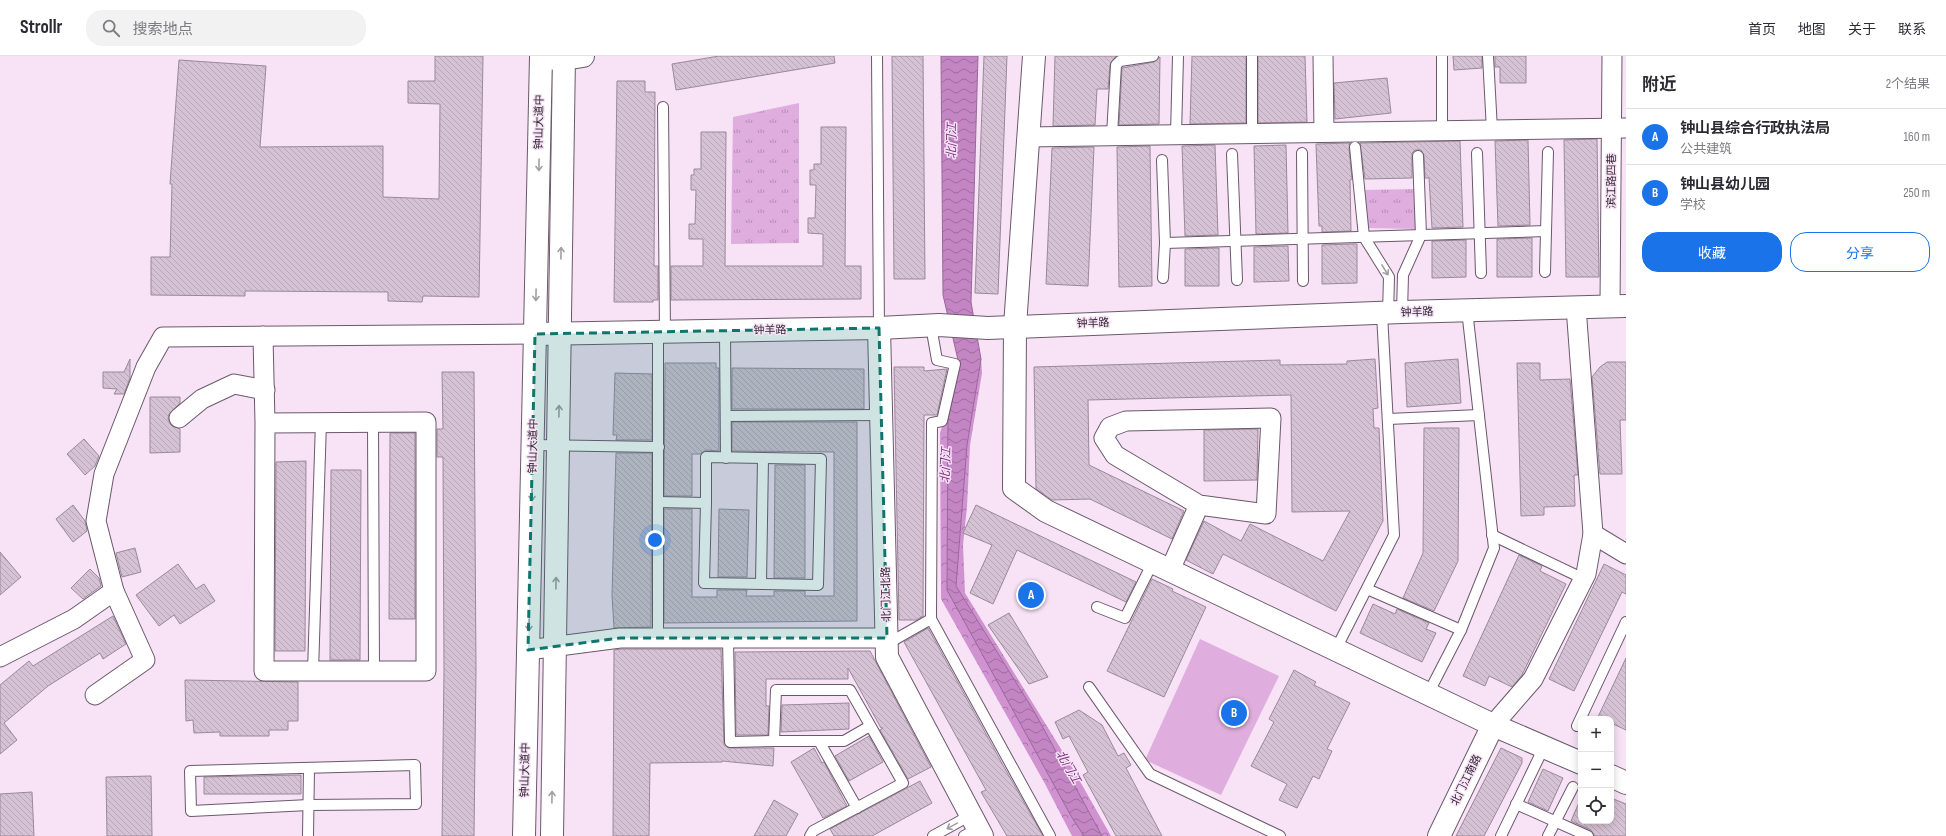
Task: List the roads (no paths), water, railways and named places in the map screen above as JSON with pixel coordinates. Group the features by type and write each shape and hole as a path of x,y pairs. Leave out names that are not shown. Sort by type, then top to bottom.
{"main road":[{"path":"1034,56 1015,326 1014,488 1046,511 1493,725 1578,762"},
{"path":"539,57 570,57 560,334 552,836"},
{"name":"钟山大道中","path":"524,836 533,445 539,57"},
{"name":"钟羊路","path":"535,334 879,328 935,325 988,328 1467,310 1618,306"},
{"name":"北门江北路","path":"879,328 887,657 973,829"},
{"name":"北门江南路","path":"1439,836 1493,725"},
{"path":"1614,777 1626,782"}],"street":[{"path":"1323,56 1324,132"},
{"name":"滨江路四巷","path":"1612,56 1619,128 1618,306"},
{"path":"1028,137 1619,128"},
{"path":"1493,725 1534,679 1586,574 1593,534 1576,307"},
{"path":"95,695 145,660 114,591 96,521 104,474 146,367 163,337 535,334"},
{"path":"263,336 265,423 264,671 426,670 426,422 265,423"},
{"path":"179,418 202,399 234,384 264,390"},
{"path":"1271,418 1266,514 1199,505 1115,455 1104,438 1110,427 1126,421 1271,418"},
{"path":"1161,566 1199,505"},
{"path":"1593,534 1626,554"},
{"path":"0,657 74,618 114,591"},
{"path":"528,650 620,638 887,641"}],"lane":[{"path":"877,56 879,328"},
{"path":"1112,136 1116,65 1120,61 1153,56"},
{"path":"1176,135 1178,56"},
{"path":"1252,56 1252,134"},
{"path":"1442,56 1442,130"},
{"path":"1488,56 1492,130"},
{"path":"658,638 658,502 662,332 663,107"},
{"path":"1336,650 1394,535 1388,419 1391,313 1389,276 1364,237 1355,146"},
{"path":"1545,272 1548,152"},
{"path":"1302,153 1303,281"},
{"path":"1232,154 1237,280"},
{"path":"1477,154 1482,274"},
{"path":"1391,313 1403,275 1421,235 1418,156"},
{"path":"1162,160 1165,243 1163,278"},
{"path":"1165,243 1546,231"},
{"path":"1428,694 1461,630 1494,548 1467,310"},
{"path":"935,325 937,360 955,364 942,421 932,422 931,619 1050,836"},
{"path":"725,331 726,458"},
{"path":"1388,419 1479,415"},
{"path":"726,416 881,416"},
{"path":"313,671 321,422"},
{"path":"373,422 374,671"},
{"path":"533,445 659,446"},
{"path":"706,457 726,458 821,459 818,585 704,583 706,457"},
{"path":"761,584 762,458"},
{"path":"658,502 706,503"},
{"path":"1492,535 1584,579"},
{"path":"1098,606 1125,618 1161,566"},
{"path":"1367,589 1461,630"},
{"path":"887,641 931,619"},
{"path":"1577,726 1626,622"},
{"path":"728,639 730,742 844,741 870,726"},
{"path":"1089,687 1150,774 1275,835"},
{"path":"774,741 776,690 850,690 903,783 813,831 810,836"},
{"path":"818,741 857,808"},
{"path":"1501,836 1544,747"},
{"path":"415,765 416,804 308,804 191,811 190,771 310,768 415,765"},
{"path":"308,836 310,768"},
{"path":"1548,836 1573,787"},
{"path":"1516,804 1588,836"},
{"path":"933,836 973,829"}],"water":[{"name":"北门江","path":"941,56 978,56 971,302 981,359 967,445 956,586 1035,713 1102,836 1084,836 1071,816 947,590 948,419 956,383 958,360 943,295"}],"place":[{"name":"钟山县综合行政执法局","path":"1031,595"},
{"name":"钟山县幼儿园","path":"1234,713"}]}
